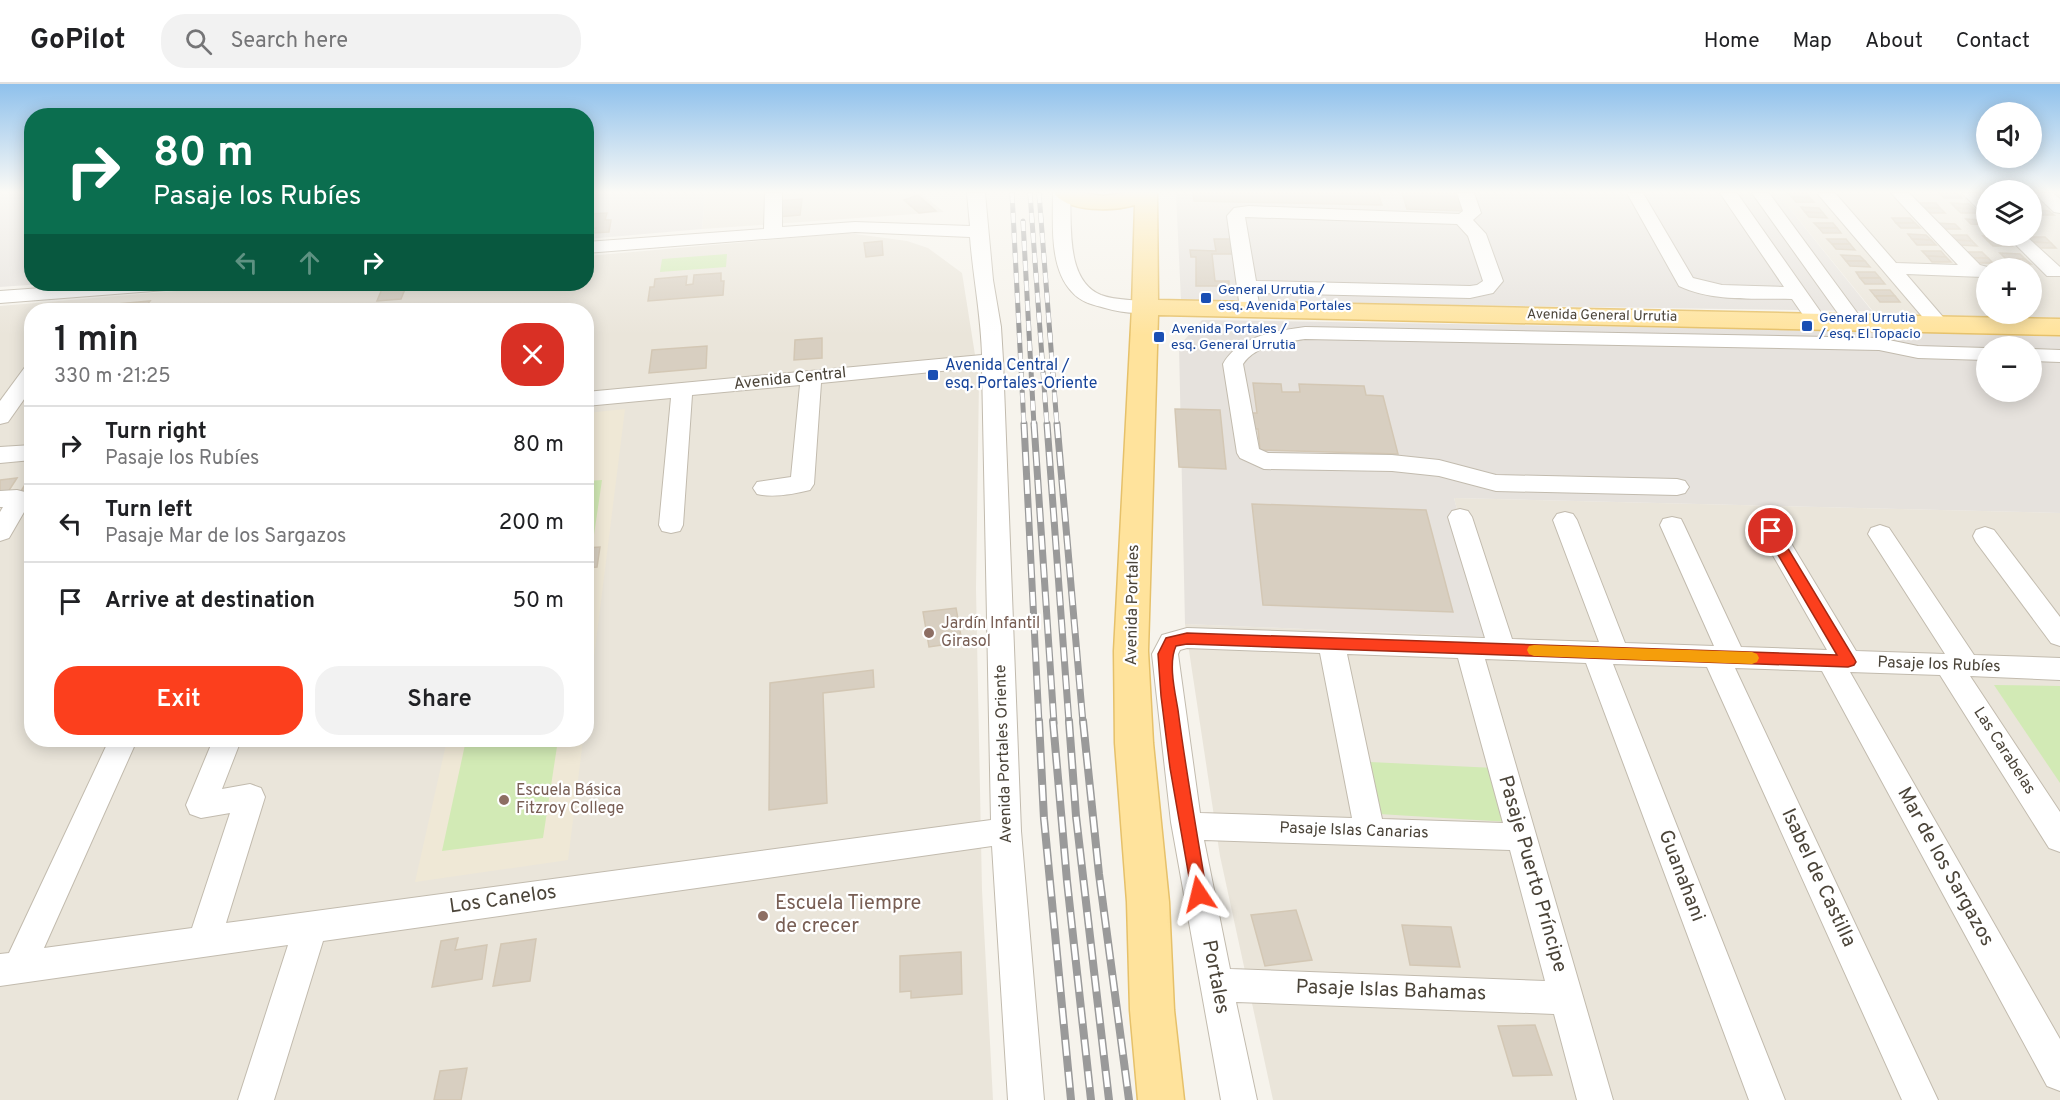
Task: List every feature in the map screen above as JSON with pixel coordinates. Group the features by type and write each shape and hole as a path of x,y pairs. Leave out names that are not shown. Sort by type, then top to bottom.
{"main road":[{"name":"Avenida Portales","path":"1146,240 1131,651 1134,743 1148,902 1152,1010 1161,1100"},
{"name":"Avenida General Urrutia","path":"1145,307 1249,298 1817,321 2060,327"},
{"name":"Avenida Portales","path":"1148,902 1160,954 1184,1100"}],"street":[{"path":"594,247 681,240"},
{"name":"Avenida Portales Oriente","path":"980,240 993,360 1006,831 1026,1100"},
{"path":"1066,240 1068,274 1074,286 1087,296 1103,303 1145,307"},
{"path":"1240,240 1249,298 1484,290 1490,287 1493,281 1480,240"},
{"path":"1662,240 1686,282 1691,286 1796,293"},
{"path":"1761,240 1817,321"},
{"path":"1795,240 1854,322"},
{"path":"1867,240 1939,324"},
{"path":"1949,240 1976,266"},
{"path":"2027,246 2057,272"},
{"path":"1891,268 1976,270"},
{"path":"0,297 55,291"},
{"path":"1677,487 1496,483 1439,468 1264,461 1248,453 1234,359 1243,350 1265,341 1284,335 1305,333 1879,344 1918,352 1976,354"},
{"path":"2042,355 2060,356"},
{"name":"Avenida Central","path":"594,398 993,360"},
{"path":"765,488 802,484 811,377"},
{"path":"0,417 24,383"},
{"path":"671,525 682,389"},
{"path":"0,455 24,453"},
{"path":"0,499 17,498 19,500 0,532"},
{"path":"1460,517 1502,649"},
{"name":"Guanahani","path":"1565,520 1605,653 1767,1100"},
{"name":"Isabel de Castilla","path":"1672,525 1724,657 1920,1100"},
{"name":"Mar de los Sargazos","path":"1771,531 2060,1073"},
{"name":"Las Carabelas","path":"1880,534 1957,665 2050,807 2060,838"},
{"path":"1985,536 2060,636"},
{"name":"Pasaje los Rubíes","path":"1171,642 1187,638 2060,669"},
{"name":"Portales","path":"1171,642 1165,654 1187,826 1239,1100"},
{"path":"1331,643 1370,832"},
{"name":"Pasaje Puerto Príncipe","path":"1468,648 1595,1100"},
{"path":"10,969 120,747"},
{"path":"204,941 250,797 201,805 224,747"},
{"name":"Pasaje Islas Canarias","path":"1187,826 1521,837"},
{"name":"Los Canelos","path":"10,969 1006,831"},
{"path":"256,1100 311,926"},
{"name":"Pasaje Islas Bahamas","path":"1216,985 1567,998"}],"shaded area":[{"path":"0,240 24,240 24,285 0,287"},
{"path":"764,240 907,241 928,248 962,273 979,380 976,589 982,890 993,1100 0,1100 0,306 24,304 24,747 594,747 594,303 35,303 177,291 594,291 594,255"},
{"path":"1178,240 1815,240 1872,311 1181,301"},
{"path":"1815,240 1976,240 1976,246 2042,246 2042,240 2060,240 2060,337 1889,331"},
{"path":"1202,320 1889,331 2032,336 1976,336 1976,402 2042,402 2042,336 2060,337 2060,513 1454,498 1491,637 1185,624 1179,346"},
{"path":"625,409 594,658 594,412"},
{"path":"1454,498 2060,513 2060,1100 1273,1100 1220,856 1185,624 1490,637"},
{"name":"Escuela Básica Fitzroy College","path":"445,747 582,747 568,860 415,882"}],"green space":[{"path":"727,254 726,267 660,272 662,259"},
{"path":"602,480 594,535 594,481"},
{"path":"1994,685 2060,686 2060,783"},
{"path":"464,747 557,747 543,838 442,851"},
{"path":"1370,762 1495,768 1509,822 1379,814"}],"building":[{"path":"1214,240 1231,240 1233,254 1212,254 1215,281 1229,281 1229,286 1196,286 1196,257 1191,257 1190,250 1216,251"},
{"path":"1828,240 1847,240 1850,244 1832,244"},
{"path":"1913,240 1931,240 1936,245 1917,245"},
{"path":"1953,240 1972,241 1976,246 1958,245"},
{"path":"882,241 883,255 866,257 864,243"},
{"path":"2042,243 2051,243 2056,248 2036,246 2042,246"},
{"path":"1832,244 1850,244 1855,250 1836,249"},
{"path":"1922,251 1941,251 1946,257 1927,256"},
{"path":"1964,252 1982,252 1988,258 1976,258 1969,258"},
{"path":"2000,253 2020,254 2024,258 2005,258"},
{"path":"1841,255 1860,256 1865,261 1846,261"},
{"path":"1927,256 1946,257 1951,262 1932,262"},
{"path":"1846,261 1865,261 1870,267 1850,266"},
{"path":"1856,272 1875,272 1880,278 1860,278"},
{"path":"721,273 721,281 724,281 723,295 648,301 650,287 654,287 655,279 687,276 686,285 693,284 694,275"},
{"path":"1860,278 1880,278 1885,284 1865,284"},
{"path":"1870,290 1890,290 1895,296 1875,296"},
{"path":"381,291 404,291 401,299 377,301"},
{"path":"1875,296 1895,296 1900,302 1880,302"},
{"path":"822,338 822,358 794,360 795,340"},
{"path":"707,346 706,368 649,373 652,350"},
{"path":"1253,383 1281,384 1282,392 1300,392 1299,384 1364,386 1366,395 1383,396 1398,454 1260,450 1258,429 1250,429 1248,413 1257,413"},
{"path":"1175,409 1220,410 1226,469 1179,467"},
{"path":"17,478 6,495 0,495 0,480"},
{"path":"1252,504 1426,510 1453,612 1263,605"},
{"path":"594,547 600,547 597,567 594,567"},
{"path":"956,608 962,642 929,647 923,612"},
{"path":"873,670 874,687 823,693 827,803 769,810 770,683"},
{"path":"1296,910 1312,960 1265,966 1251,915"},
{"path":"1402,925 1451,927 1460,967 1410,965"},
{"path":"458,938 455,950 487,945 482,979 432,987 441,941"},
{"path":"536,939 530,981 493,986 501,944"},
{"path":"961,952 962,994 911,998 911,991 900,992 900,956"},
{"path":"1535,1025 1552,1075 1513,1076 1498,1026"},
{"path":"467,1068 461,1100 434,1100 440,1071"}],"railway":[{"path":"1014,240 1024,426"},
{"path":"1024,240 1034,426"},
{"path":"1033,240 1047,426"},
{"path":"1043,240 1057,426"},
{"path":"1024,424 1039,723"},
{"path":"1034,424 1054,723"},
{"path":"1047,424 1069,723"},
{"path":"1057,424 1083,723"},
{"path":"1039,721 1044,819 1071,1100"},
{"path":"1053,721 1067,881 1091,1100"},
{"path":"1069,721 1076,816 1109,1100"},
{"path":"1083,721 1099,874 1129,1100"}],"slow traffic":[{"path":"1534,650 1752,658"}],"place":[{"name":"General Urrutia / esq. Avenida Portales","path":"1206,298"},
{"name":"General Urrutia / esq. El Topacio","path":"1807,326"},
{"name":"Avenida Portales / esq. General Urrutia","path":"1159,337"},
{"name":"Avenida Central / esq. Portales-Oriente","path":"933,375"},
{"name":"Jardín Infantil Girasol","path":"929,633"},
{"name":"Escuela Básica Fitzroy College","path":"504,800"},
{"name":"Escuela Tiempre de crecer","path":"763,916"}],"route":[{"path":"1199,894 1178,768 1169,696 1165,654 1171,642 1187,638 1848,662 1771,531"}]}
